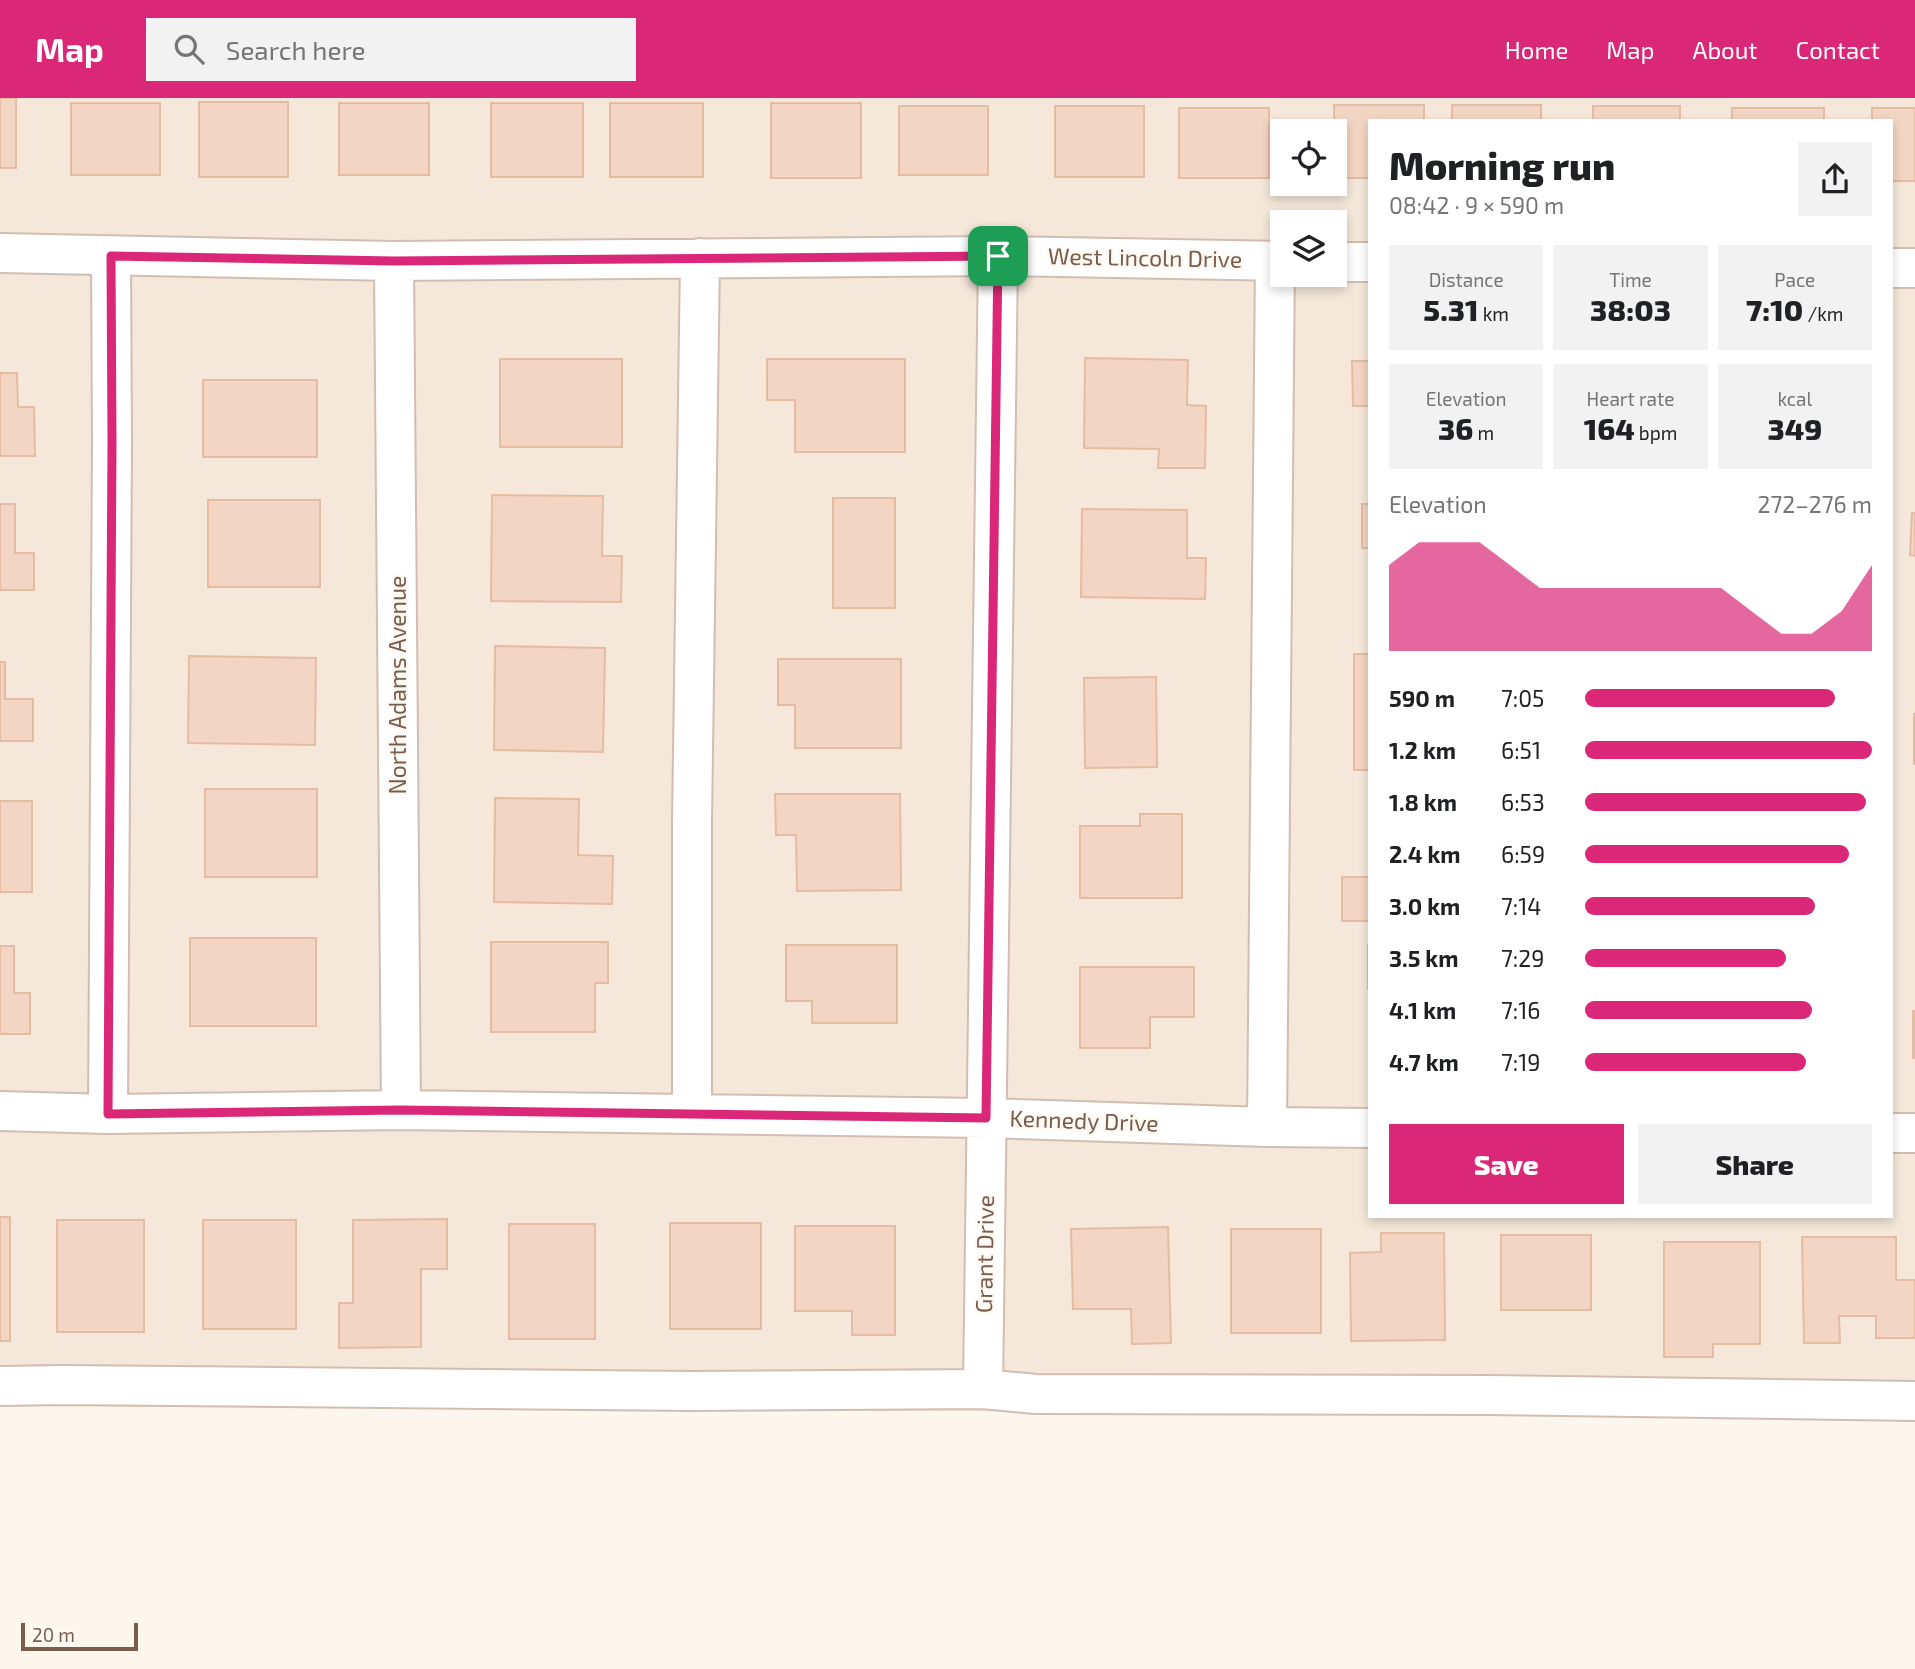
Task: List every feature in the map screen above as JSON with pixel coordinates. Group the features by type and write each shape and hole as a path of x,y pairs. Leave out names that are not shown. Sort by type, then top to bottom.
{"street":[{"name":"West Lincoln Drive","path":"0,253 394,261 998,256 1270,261"},
{"path":"108,1114 111,256"},
{"name":"Grant Drive","path":"983,1389 998,256"},
{"path":"692,1114 692,822 700,258"},
{"name":"North Adams Avenue","path":"394,261 401,1110"},
{"path":"1347,262 1368,262"},
{"path":"1893,268 1915,268"},
{"path":"1267,1127 1279,287"},
{"name":"Kennedy Drive","path":"0,1111 108,1114 401,1110 986,1118 1368,1128"},
{"path":"1893,1133 1915,1133"},
{"path":"0,1386 693,1391 983,1389 1036,1394 1488,1395 1915,1401"}],"shaded area":[{"path":"0,98 1915,98 1915,1417 0,1406"}],"building":[{"path":"0,98 16,98 16,168 0,168"},
{"path":"199,102 288,102 288,177 199,177"},
{"path":"71,103 160,103 160,175 71,175"},
{"path":"339,103 429,103 429,175 339,175"},
{"path":"491,103 583,103 583,177 491,177"},
{"path":"610,103 703,103 703,177 610,177"},
{"path":"771,103 861,103 861,178 771,178"},
{"path":"1334,105 1424,105 1424,119 1368,119 1368,178 1347,178 1347,119 1334,119"},
{"path":"1452,105 1541,105 1541,119 1452,119"},
{"path":"899,106 988,106 988,175 899,175"},
{"path":"1055,106 1144,106 1144,177 1055,177"},
{"path":"1593,106 1680,106 1680,119 1593,119"},
{"path":"1179,108 1269,108 1269,178 1179,178"},
{"path":"1732,108 1824,108 1824,119 1732,119"},
{"path":"1872,108 1915,108 1915,181 1893,181 1893,119 1872,119"},
{"path":"1085,358 1188,360 1187,405 1206,406 1205,468 1158,468 1159,449 1084,448"},
{"path":"500,359 622,359 622,447 500,447"},
{"path":"767,359 905,359 905,452 795,452 795,400 767,400"},
{"path":"1352,361 1368,361 1368,406 1353,406"},
{"path":"0,373 17,373 18,407 34,407 35,456 0,456"},
{"path":"203,380 317,380 317,457 203,457"},
{"path":"492,495 603,496 602,556 622,556 621,602 491,601"},
{"path":"833,498 895,498 895,608 833,608"},
{"path":"208,500 320,500 320,587 208,587"},
{"path":"0,504 15,504 15,553 34,553 34,590 0,590"},
{"path":"1362,504 1368,504 1368,548 1362,548"},
{"path":"1082,509 1187,510 1187,558 1206,558 1205,599 1081,597"},
{"path":"1912,513 1915,513 1915,556 1910,555"},
{"path":"495,646 605,648 603,752 494,750"},
{"path":"1354,654 1368,654 1368,770 1354,770"},
{"path":"189,656 316,658 315,745 188,743"},
{"path":"778,659 901,659 901,748 795,748 795,705 778,705"},
{"path":"0,662 5,662 5,699 33,699 33,741 0,741"},
{"path":"1156,677 1157,767 1085,768 1084,678"},
{"path":"1915,714 1915,764 1914,764"},
{"path":"205,789 317,789 317,877 205,877"},
{"path":"775,794 900,794 901,890 797,891 796,835 776,835"},
{"path":"495,798 579,799 578,855 613,856 612,904 494,902"},
{"path":"0,801 32,801 32,892 0,892"},
{"path":"1140,814 1182,814 1182,898 1080,898 1080,826 1140,826"},
{"path":"1342,877 1368,877 1368,921 1342,921"},
{"path":"190,938 316,938 316,1026 190,1026"},
{"path":"491,942 608,942 608,983 595,983 595,1032 491,1032"},
{"path":"786,945 897,945 897,1023 812,1023 812,1001 786,1001"},
{"path":"0,946 14,946 14,993 30,993 30,1034 0,1034"},
{"path":"1080,967 1194,967 1194,1017 1150,1017 1150,1048 1080,1048"},
{"path":"1915,1011 1915,1058 1913,1058"},
{"path":"0,1217 10,1217 10,1341 0,1341"},
{"path":"447,1219 447,1269 421,1269 421,1347 339,1348 339,1303 353,1303 353,1220"},
{"path":"57,1220 144,1220 144,1332 57,1332"},
{"path":"203,1220 296,1220 296,1329 203,1329"},
{"path":"670,1223 761,1223 761,1329 670,1329"},
{"path":"509,1224 595,1224 595,1339 509,1339"},
{"path":"795,1226 895,1226 895,1335 852,1335 852,1311 795,1311"},
{"path":"1168,1227 1171,1343 1132,1344 1131,1309 1073,1309 1071,1229"},
{"path":"1231,1229 1321,1229 1321,1333 1231,1333"},
{"path":"1381,1233 1444,1233 1445,1340 1351,1341 1350,1253 1381,1252"},
{"path":"1501,1235 1591,1235 1591,1310 1501,1310"},
{"path":"1802,1237 1896,1237 1896,1280 1915,1280 1915,1338 1876,1338 1876,1316 1839,1316 1840,1343 1804,1343"},
{"path":"1664,1242 1760,1242 1760,1344 1713,1344 1713,1357 1664,1357"}],"route":[{"path":"111,256 394,261 998,256 986,1118 401,1110 108,1114 111,256"}]}
